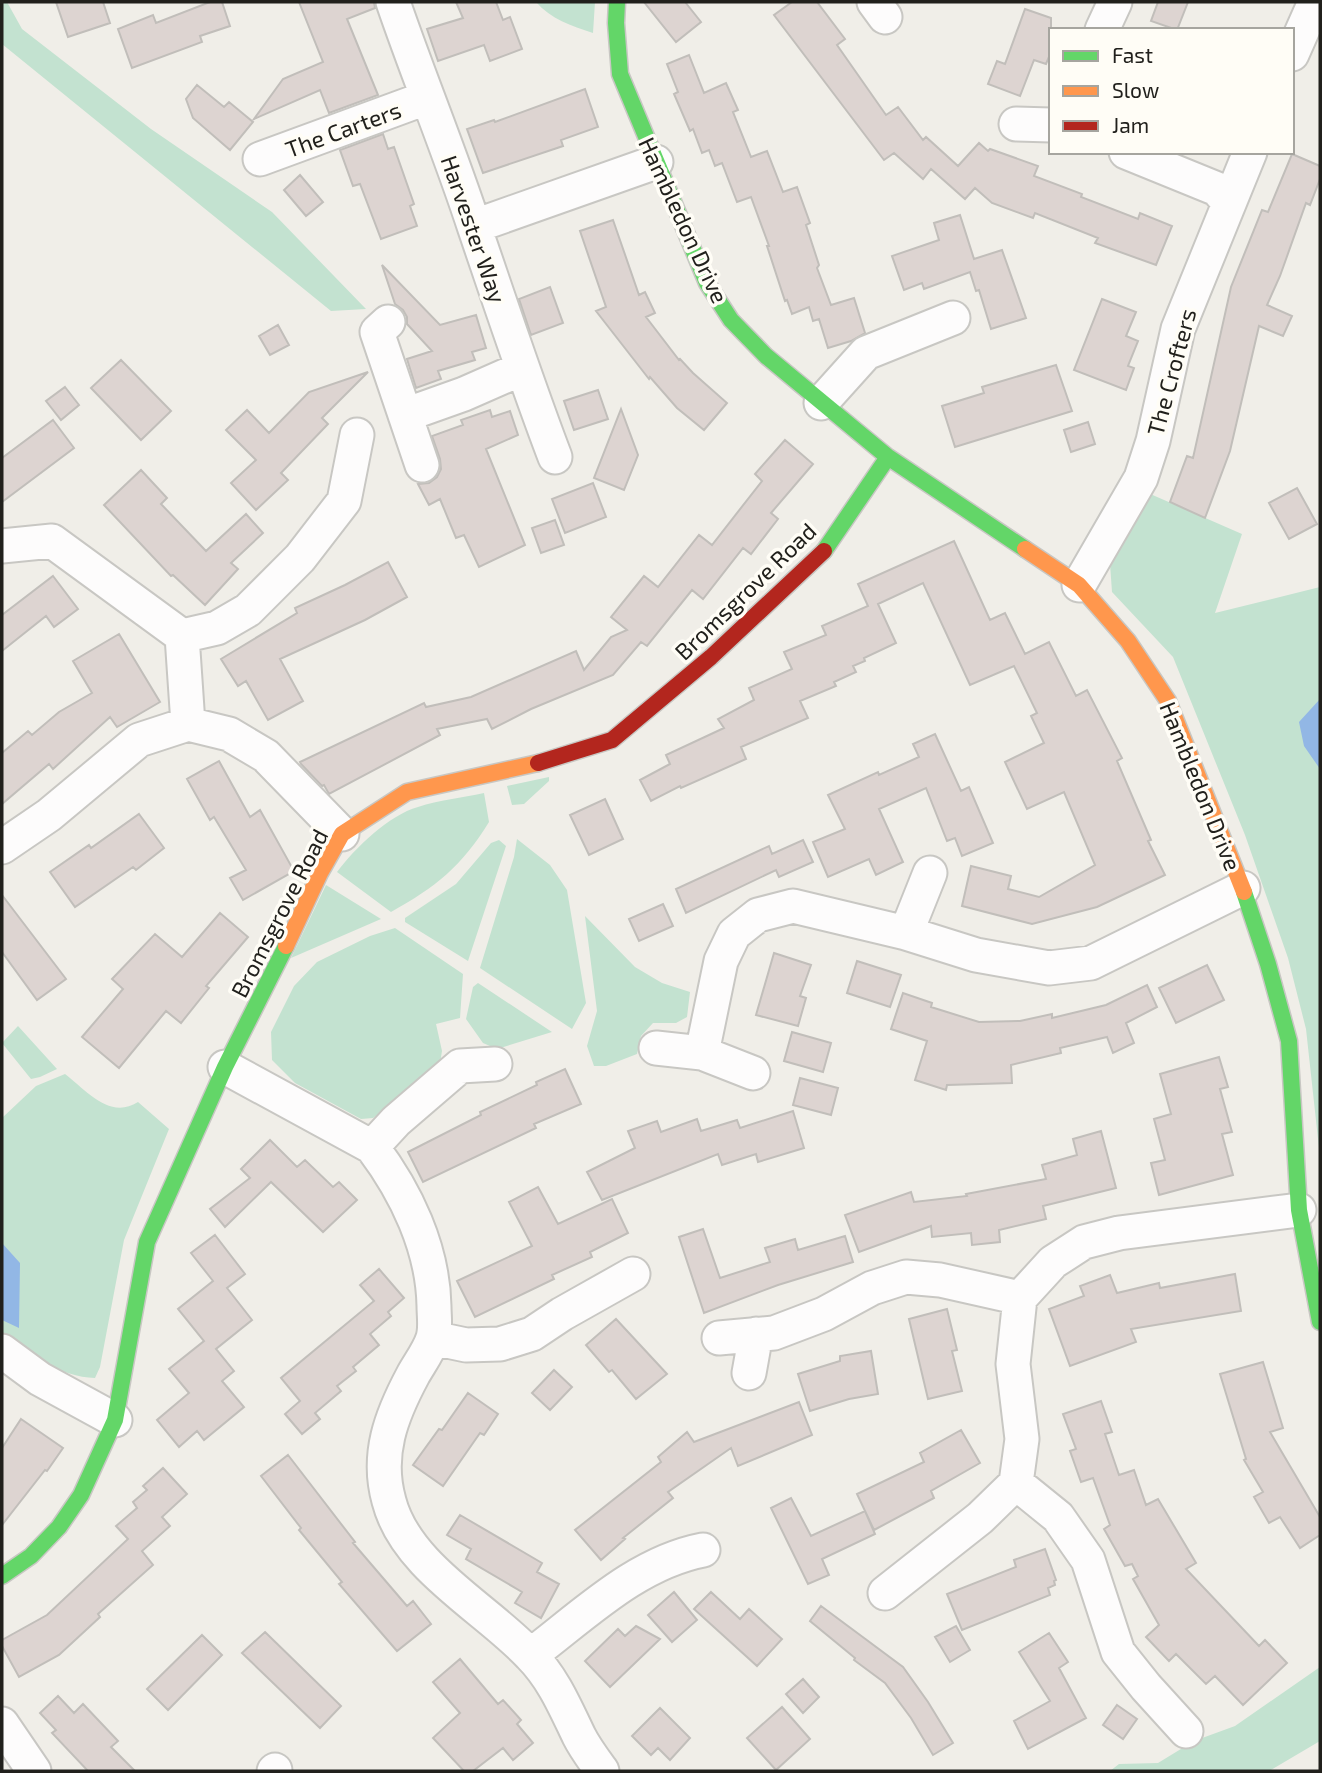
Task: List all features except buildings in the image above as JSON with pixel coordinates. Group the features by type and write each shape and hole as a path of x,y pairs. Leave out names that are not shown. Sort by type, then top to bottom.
{"street":[{"name":"Harvester Way","path":"393,2 475,226 521,369 555,457"},
{"name":"Hambledon Drive","path":"617,2 620,74 707,283 731,320 766,356 888,457 1079,585 1128,641 1168,701 1243,888 1289,1041 1299,1210 1320,1322"},
{"path":"1103,28 1115,2"},
{"path":"1294,49 1315,2"},
{"name":"The Carters","path":"260,159 426,98"},
{"path":"1016,124 1049,125"},
{"path":"1131,154 1217,189 1229,203"},
{"name":"The Crofters","path":"1079,585 1140,478 1153,441 1178,329 1249,154"},
{"path":"475,226 656,162"},
{"path":"821,402 866,353 953,318"},
{"path":"388,322 377,332 422,465"},
{"path":"405,415 464,394 521,369"},
{"path":"2,547 52,541 182,636 216,628 248,610 300,558 344,501 357,435"},
{"name":"Bromsgrove Road","path":"2,1576 31,1556 59,1527 81,1495 115,1420 147,1242 225,1067 273,974 320,873 342,834 407,792 554,760 612,740 711,657 828,547 888,457"},
{"path":"182,636 188,724"},
{"path":"2,847 49,815 139,740 188,724 229,734 266,756 342,834"},
{"path":"906,933 930,873"},
{"path":"702,1053 721,961 734,934 758,915 793,905 906,933 976,955 1049,968 1091,963 1243,888"},
{"path":"656,1048 702,1053 752,1073"},
{"path":"372,1146 396,1121 460,1066 495,1064"},
{"path":"225,1067 372,1146 399,1189 422,1240 433,1282 433,1338 387,1431 383,1476 389,1504 401,1532 431,1567 531,1655 564,1701 580,1738 602,1771"},
{"path":"885,1593 980,1518 1016,1483 1022,1439 1013,1364 1020,1298 1053,1262 1084,1242 1119,1233 1299,1210"},
{"path":"433,1338 466,1345 500,1344 521,1338 633,1274"},
{"path":"719,1338 774,1333 824,1314 872,1288 906,1277 940,1280 1020,1298"},
{"path":"749,1373 756,1334"},
{"path":"2,1351 40,1379 115,1420"},
{"path":"1016,1483 1058,1517 1088,1560 1118,1652 1186,1731"},
{"path":"531,1655 631,1578 690,1553 704,1550"},
{"path":"2,1724 34,1771"}],"green space":[{"path":"3,2 7,2 22,29 151,129 272,212 366,309 331,311 2,44"},
{"path":"536,2 595,2 593,33 569,25"},
{"path":"1148,493 1242,534 1215,613 1320,587 1320,1157 1306,1029 1288,958 1245,835 1173,657 1112,592 1110,564"},
{"path":"549,777 549,781 524,804 512,805 507,786"},
{"path":"484,793 489,822 469,851 435,884 391,912 337,872 363,843 384,825 407,811"},
{"path":"517,839 550,865 567,890 586,1003 572,1029 480,968"},
{"path":"499,840 506,846 468,961 405,922 405,918 456,884 491,843"},
{"path":"326,885 381,919 291,958"},
{"path":"585,916 635,967 662,983 690,992 687,1017 676,1023 653,1023 641,1036 637,1054 606,1066 594,1066 587,1046 597,1011"},
{"path":"395,928 463,974 460,1018 436,1024 442,1051 439,1069 373,1118 361,1119 295,1083 272,1060 271,1032 294,986 317,962 370,936"},
{"path":"478,983 552,1032 497,1049 483,1043 466,1019 473,987"},
{"path":"18,1026 57,1069 31,1079 2,1043"},
{"path":"65,1074 108,1106 128,1107 138,1102 169,1129 124,1240 100,1367 95,1378 57,1369 2,1334 2,1118 36,1086"},
{"path":"1320,1667 1320,1741 1269,1771 1110,1771 1119,1764 1158,1763 1194,1741 1235,1726"}],"water":[{"path":"1320,699 1320,769 1304,746 1299,722"},
{"path":"2,1243 20,1263 19,1328 2,1320"}],"traffic: fast":[{"path":"617,2 620,74 707,283 731,320 766,356 888,457 1025,549"},
{"path":"824,551 888,457"},
{"path":"1244,892 1268,964 1289,1041 1299,1210 1320,1322"},
{"path":"2,1576 31,1556 59,1527 81,1495 115,1420 147,1242 225,1067 286,946"}],"traffic: slow":[{"path":"1025,549 1079,585 1128,641 1168,701 1244,892"},
{"path":"286,946 320,873 342,834 407,792 538,763"}],"traffic: jam":[{"path":"538,763 612,740 711,657 824,551"}]}
